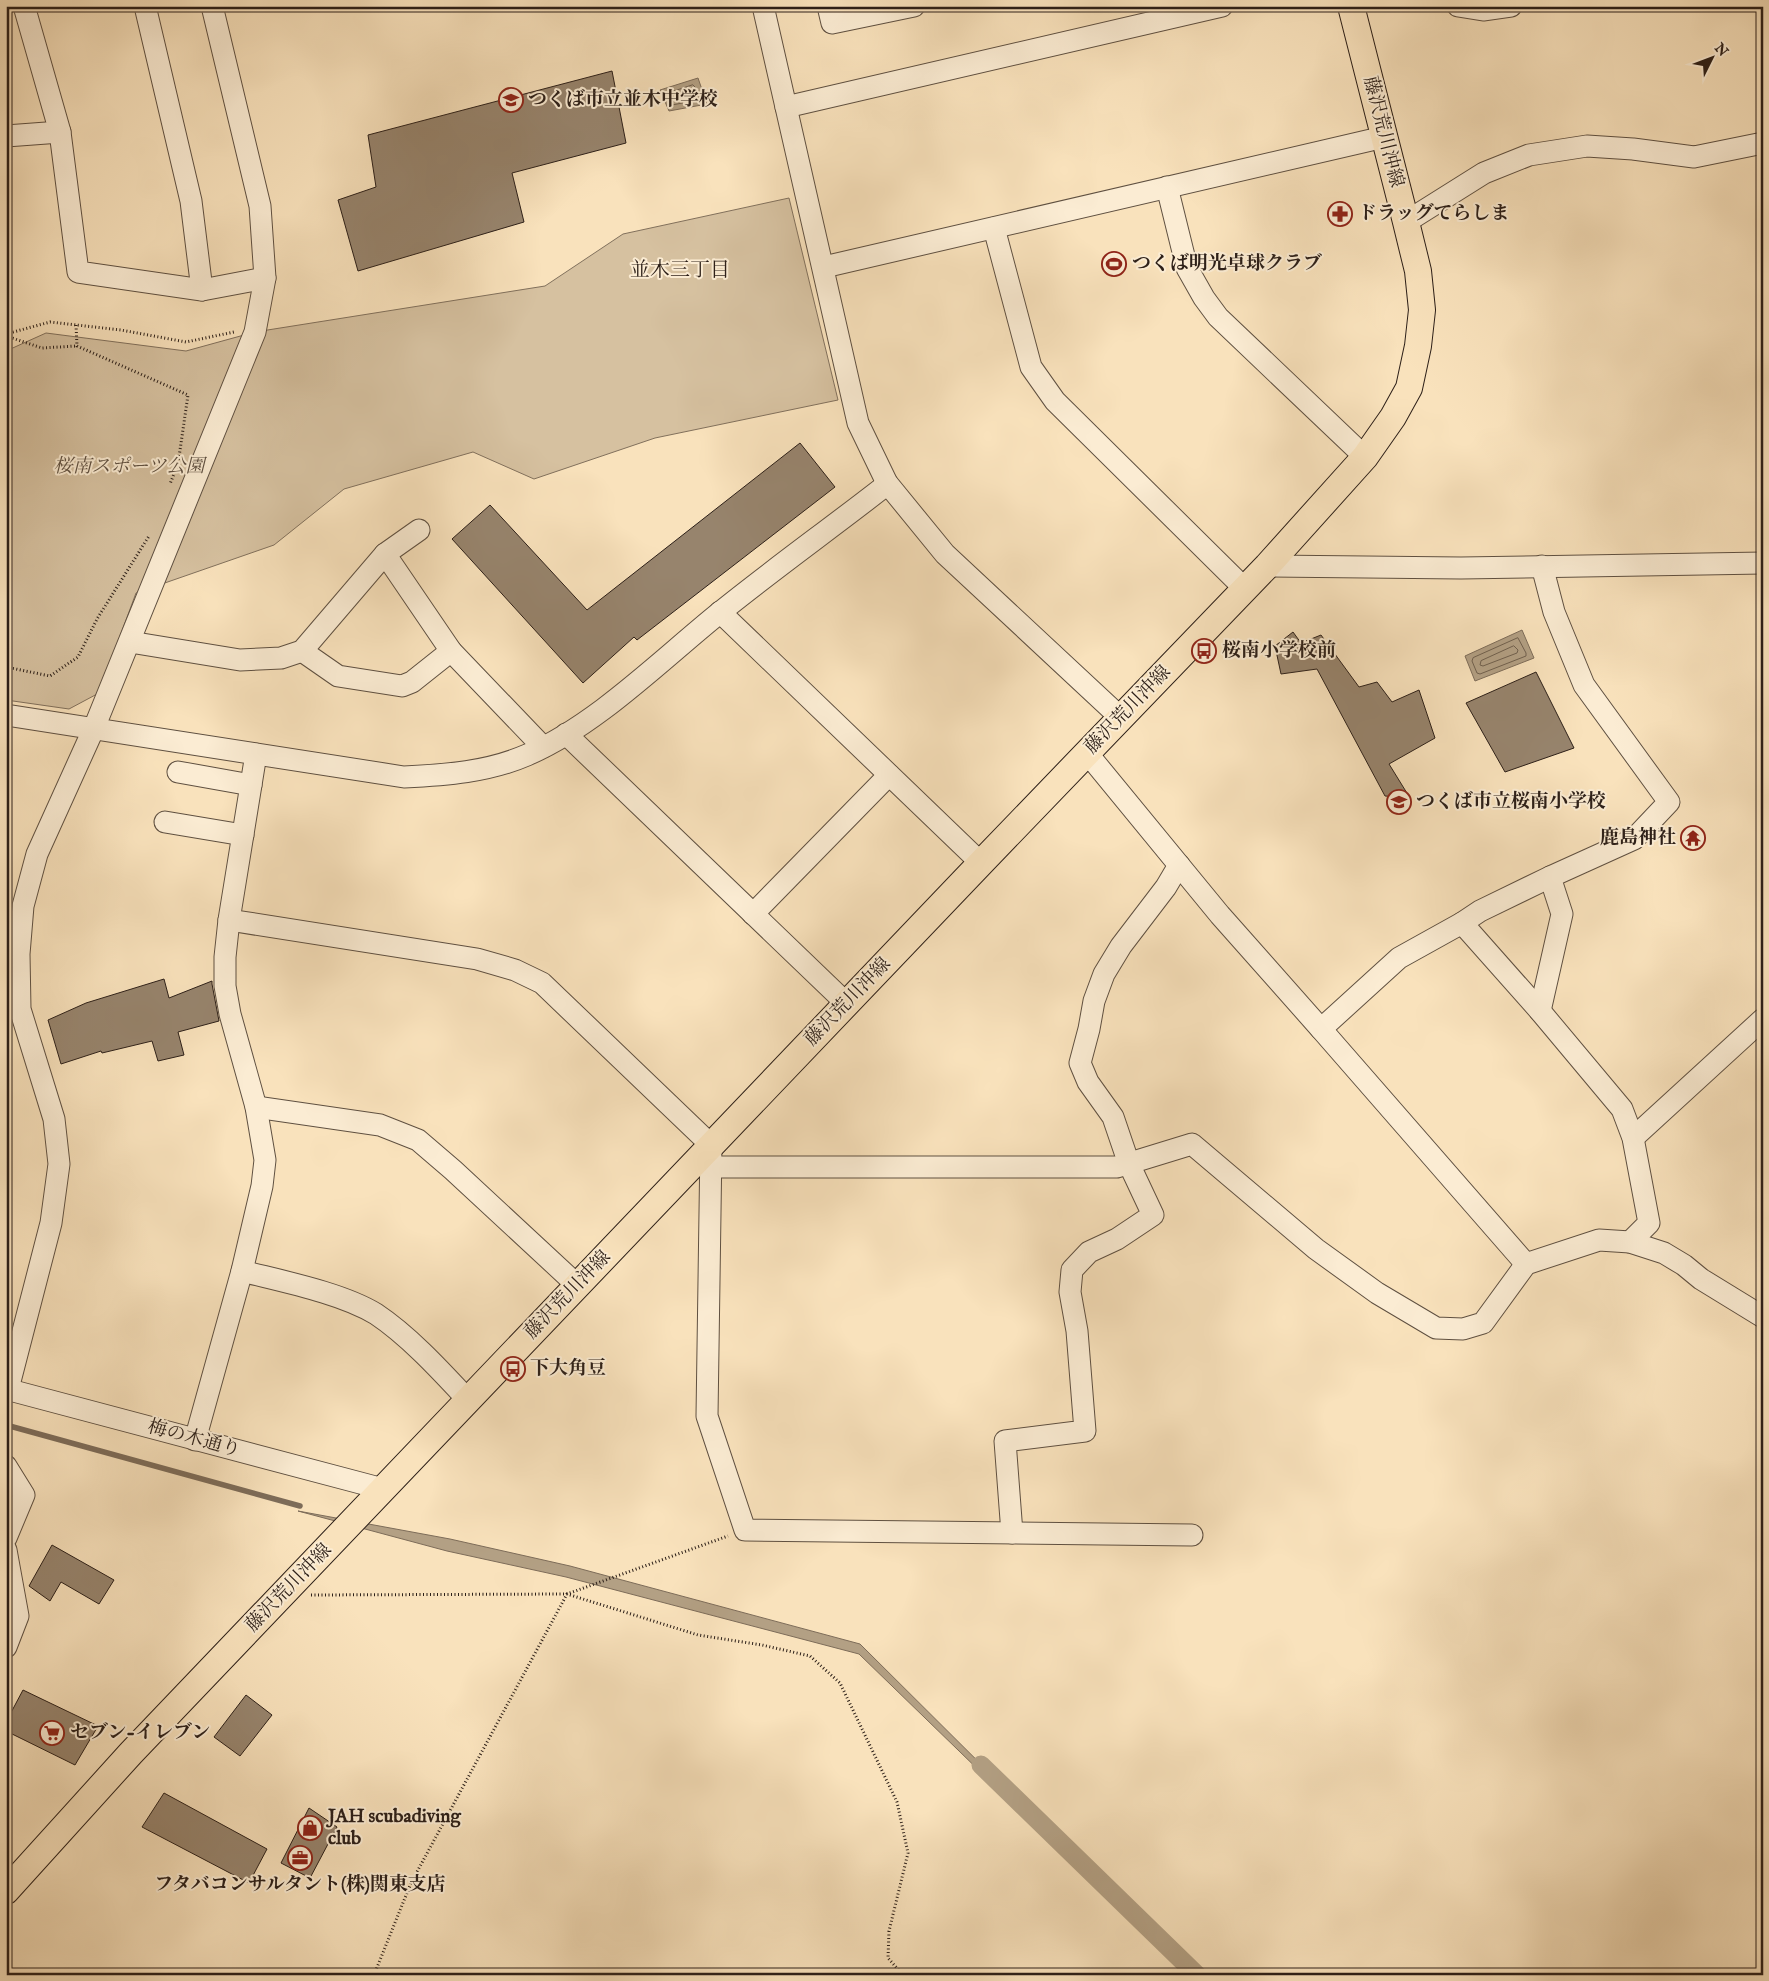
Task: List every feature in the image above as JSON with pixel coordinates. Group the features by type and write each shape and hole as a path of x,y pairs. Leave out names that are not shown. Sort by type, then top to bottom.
{"main road":[{"name":"藤沢荒川沖線","path":"6,1891 131,1753 577,1285 711,1156 847,1004 981,862 1267,566 1365,457 1393,417 1408,388 1418,346 1422,310 1418,272 1351,6"}],"street":[{"path":"24,6 60,132 78,272 202,290 265,278"},
{"path":"145,6 191,201 202,290"},
{"path":"7,1389 51,1223 59,1164 54,1119 20,1009 19,954 23,906 37,854 94,728 130,642 255,332 265,278 260,206 212,6"},
{"path":"763,6 824,267 858,423 887,483 945,554 1121,718"},
{"path":"828,6 832,23 914,6"},
{"path":"786,107 1222,6"},
{"path":"1458,6 1483,10 1511,6"},
{"path":"6,136 60,132"},
{"path":"824,267 1384,137"},
{"path":"1406,222 1484,173 1529,155 1587,146 1633,149 1694,157 1763,143"},
{"path":"1167,188 1187,268 1204,298 1218,317 1365,457"},
{"path":"994,228 1031,367 1055,401 1245,589"},
{"path":"6,715 404,777 448,775 488,768 527,756 566,734 612,702 720,612 881,490 887,483"},
{"path":"130,642 240,660 281,658 302,651 385,554 419,530"},
{"path":"385,554 451,651 543,747"},
{"path":"1267,566 1542,566 1763,563"},
{"path":"1320,1029 1399,958 1480,911 1634,839 1669,802 1584,685 1554,612 1542,566"},
{"path":"720,612 981,862"},
{"path":"302,651 338,676 402,686 412,682 451,651"},
{"path":"566,734 847,1004"},
{"path":"1087,753 1220,915 1526,1264"},
{"path":"195,1440 242,1271 262,1186 265,1160 256,1107 230,1014 225,986 225,957 229,920 256,754"},
{"path":"178,772 251,785"},
{"path":"754,914 889,775"},
{"path":"165,822 243,835"},
{"path":"1012,1534 1005,1441 1085,1431 1077,1331 1070,1292 1072,1270 1089,1252 1117,1239 1153,1214 1129,1164 1113,1117 1088,1082 1080,1064 1094,1000 1104,974 1121,946 1166,887 1179,865"},
{"path":"1540,1011 1562,914 1550,877"},
{"path":"229,920 477,959 528,976 542,983 711,1156 1118,1167 1192,1144 1316,1248 1377,1293 1436,1328 1463,1329 1483,1323 1526,1264 1599,1240 1630,1242 1664,1253 1684,1265 1701,1280 1763,1317"},
{"path":"1462,923 1540,1011 1622,1109 1633,1138 1649,1223 1630,1242"},
{"path":"1633,1138 1763,1019"},
{"path":"256,1107 380,1125 418,1140 577,1285"},
{"path":"711,1156 707,1416 745,1530 1192,1535"},
{"path":"242,1271 343,1299 374,1314 392,1326 468,1400"},
{"name":"梅の木通り","path":"7,1389 383,1489"},
{"path":"6,1466 24,1495 6,1538"},
{"path":"6,1550 18,1616 6,1647"}],"path":[{"path":"6,335 50,322 120,330 186,342 229,332 255,332"},
{"path":"76,325 77,346"},
{"path":"6,335 42,348 77,346 188,395 178,464 167,491"},
{"path":"6,667 50,676 78,657 97,619 150,535"},
{"path":"374,1975 411,1884 567,1594 745,1530"},
{"path":"288,1589 301,1595 567,1594 698,1635 762,1645 810,1656 840,1683 897,1802 908,1853 889,1932 888,1958 903,1975"}],"green space":[{"name":"桜南スポーツ公園","path":"789,198 838,400 655,438 534,479 473,452 344,489 274,545 136,593 99,693 69,709 6,700 6,351 46,333 186,351 255,332 545,286 623,234"}],"water":[{"path":"698,78 707,104 669,111 660,90"},
{"path":"1522,630 1534,658 1475,681 1465,656"},
{"path":"298,1511 450,1539 570,1566 860,1644 1193,1975 1190,1975 859,1654 566,1577 447,1551"}],"building":[{"path":"612,71 626,143 512,173 524,222 358,271 338,200 376,187 368,135"},
{"path":"800,443 835,487 637,640 634,637 583,683 452,539 490,505 587,610"},
{"path":"1293,632 1301,643 1321,635 1359,687 1377,682 1392,702 1419,690 1435,738 1389,764 1410,798 1385,796 1317,669 1281,674 1275,646"},
{"path":"1536,672 1574,748 1505,772 1466,703"},
{"name":"鹿島神社","path":"1694,827 1703,840 1691,848 1682,836"},
{"path":"164,979 169,998 212,981 219,1021 178,1032 184,1055 158,1061 152,1041 102,1053 101,1051 61,1064 48,1020 86,1003"},
{"path":"52,1545 114,1580 99,1604 61,1582 50,1601 29,1586"},
{"path":"23,1690 98,1726 75,1765 6,1731 6,1722"},
{"path":"246,1695 272,1715 240,1756 214,1737"},
{"path":"164,1793 267,1849 249,1883 142,1827"},
{"path":"309,1808 337,1827 310,1878 281,1863"}],"waterway":[{"path":"6,1425 300,1506"},
{"path":"981,1765 1197,1975"}],"place":[{"name":"つくば市立並木中学校","path":"511,100"},
{"name":"ドラッグてらしま","path":"1340,214"},
{"name":"つくば明光卓球クラブ","path":"1114,264"},
{"name":"桜南小学校前","path":"1204,651"},
{"name":"つくば市立桜南小学校","path":"1399,802"},
{"name":"鹿島神社","path":"1693,838"},
{"name":"下大角豆","path":"513,1369"},
{"name":"セブン-イレブン","path":"52,1733"},
{"name":"JAH scubadiving club","path":"310,1828"},
{"name":"フタバコンサルタント(株)関東支店","path":"300,1858"}],"district":[{"name":"並木三丁目","path":"680,270"}]}
